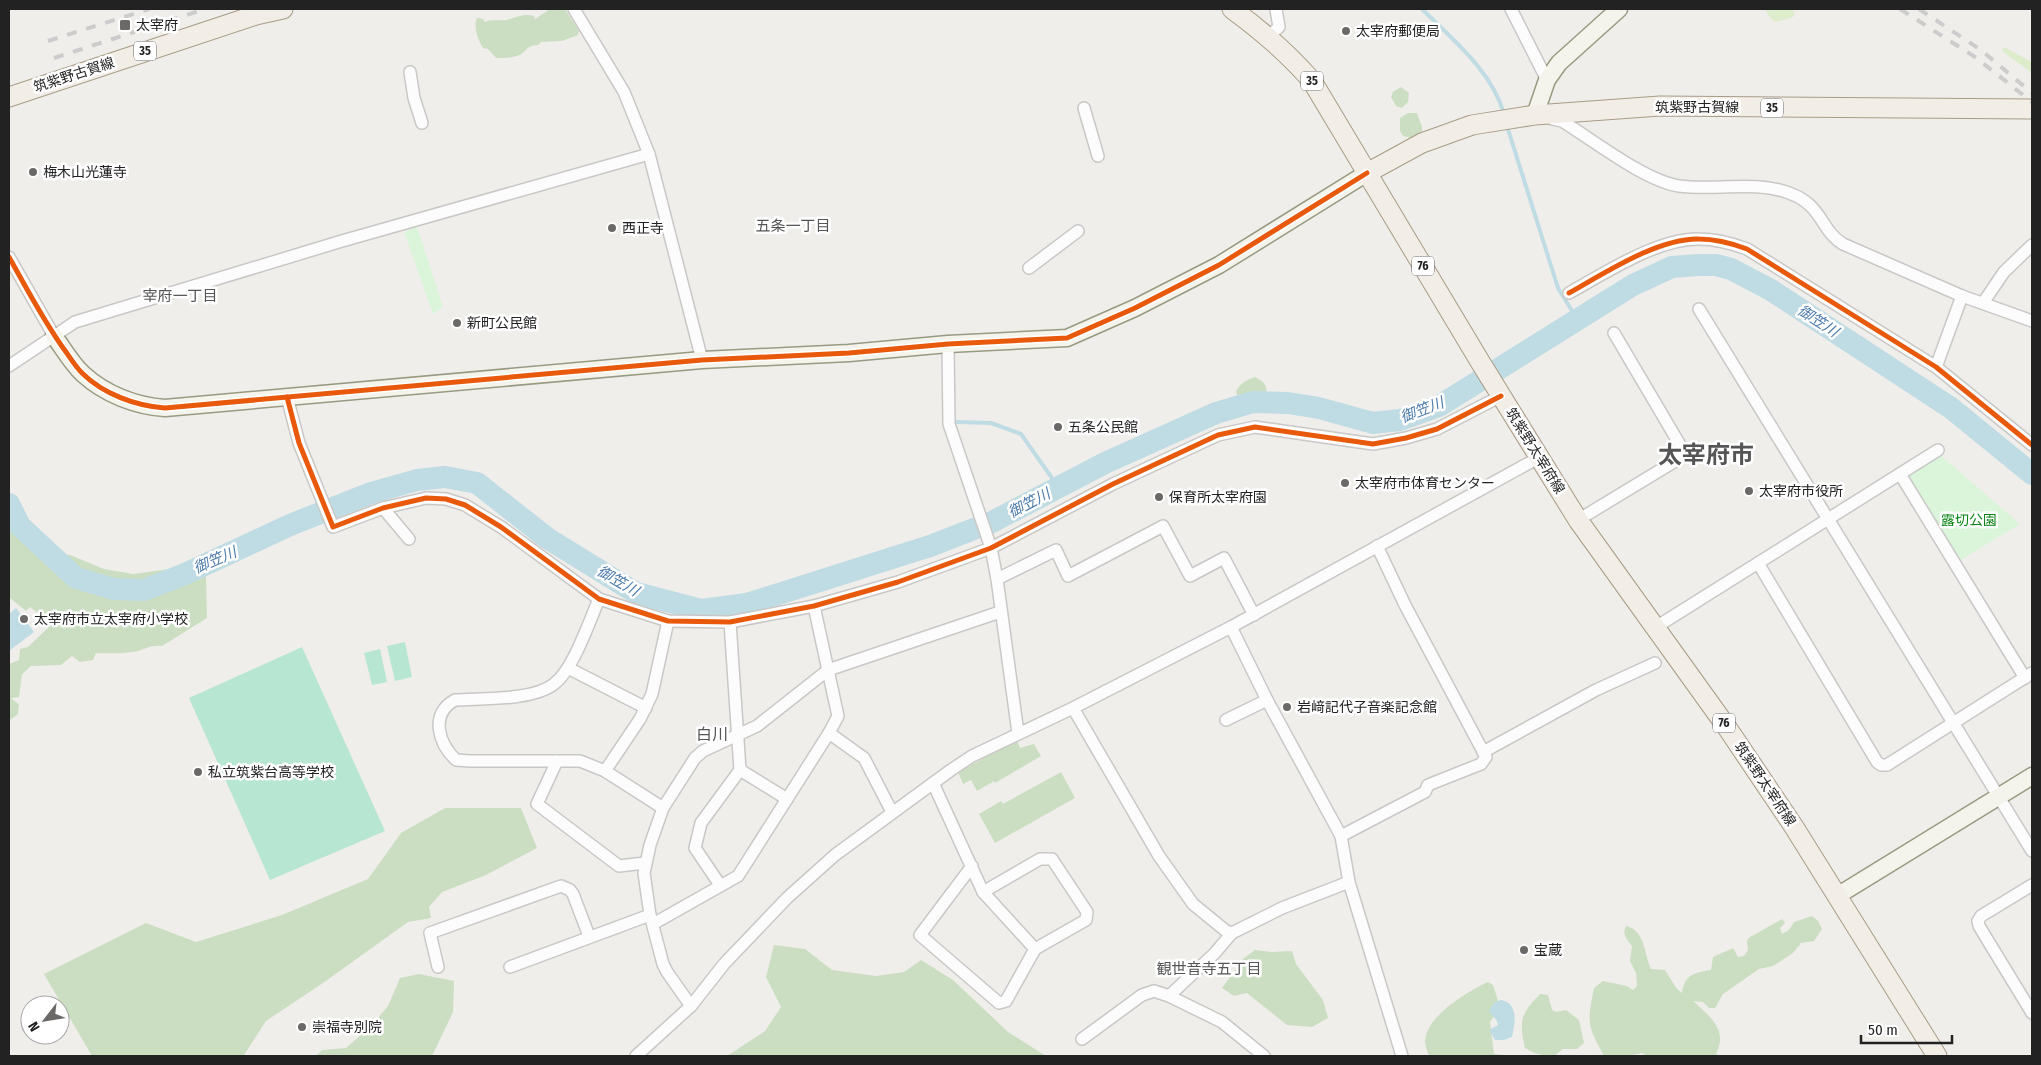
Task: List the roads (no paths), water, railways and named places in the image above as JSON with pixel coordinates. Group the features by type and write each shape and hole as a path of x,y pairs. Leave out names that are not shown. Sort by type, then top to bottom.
{"main road":[{"name":"筑紫野古賀線","path":"9,97 247,18 283,9"},
{"name":"35","path":"1232,9 1268,36 1293,59 1312,81 1368,173"},
{"name":"筑紫野古賀線","path":"1368,173 1422,143 1472,125 1535,115 1660,106 2032,109"},
{"name":"76","path":"1368,173 1500,395"},
{"name":"筑紫野太宰府線","path":"1500,395 1578,520 1656,627 1794,827 1937,1056"}],"street":[{"path":"574,9 624,92 649,154 702,360"},
{"path":"1268,36 1279,27 1276,9"},
{"path":"1511,9 1547,80"},
{"path":"1619,9 1559,62 1547,80 1535,115 1562,121 1664,183 1680,186 1772,188 1790,193 1812,206 1837,240 1962,296 2032,321"},
{"path":"410,72 414,98 422,123"},
{"path":"1084,108 1098,156"},
{"path":"9,366 76,322 342,242 649,154"},
{"path":"9,257 54,336 81,373 95,384 120,397 148,407 165,408 702,360 849,353 948,344 1055,340 1079,335 1219,265 1368,173"},
{"path":"1029,268 1078,231"},
{"path":"1570,293 1633,258 1656,248 1697,239 1723,241 1747,249 1936,367 2032,444"},
{"path":"1983,303 2004,272 2032,245"},
{"path":"1936,367 1962,296"},
{"path":"1699,309 2032,851"},
{"path":"1578,520 1682,457 1683,450 1614,333"},
{"path":"948,344 949,424 990,546 997,579 1018,733"},
{"path":"287,397 299,443 333,527 383,508 426,498 446,499 465,505 501,527 599,599 668,621 730,622 814,606 898,582 990,546 1113,484 1218,435 1256,427 1373,444 1406,438 1437,429 1500,395"},
{"path":"1656,627 1938,450"},
{"path":"636,1056 691,1006 724,964 787,898 835,855 972,756 1073,708 1231,627 1538,458"},
{"path":"1758,563 1877,762 1887,765 2029,675 1900,474"},
{"path":"383,508 409,539"},
{"path":"997,579 1056,550 1068,576 1163,526 1190,576 1224,558 1254,614"},
{"path":"1341,836 1425,792 1428,785 1482,764 1486,757 1405,605 1377,546"},
{"path":"599,599 568,668 552,686 539,692 522,696 455,700 448,704 441,714 439,727 443,743 456,760 470,762 580,761 605,771 663,808"},
{"path":"510,967 589,936 652,919 738,876 744,869 838,716 814,606"},
{"path":"691,1006 667,972 652,919 644,873 645,863 663,808 695,758 703,751 757,726 828,670 1000,612"},
{"path":"605,771 640,719 652,694 668,621"},
{"path":"720,885 695,848 701,823 740,770 730,622"},
{"path":"1231,627 1267,700 1341,836 1349,882 1402,1056"},
{"path":"1483,752 1596,690 1655,663"},
{"path":"568,668 646,708"},
{"path":"1226,720 1267,700"},
{"path":"1073,708 1158,856 1198,910 1226,931 1232,933"},
{"path":"829,733 864,758 892,812"},
{"path":"558,761 537,804 619,866 645,863"},
{"path":"740,770 787,799"},
{"path":"1837,896 2032,776"},
{"path":"933,783 983,892 1035,949"},
{"path":"972,866 920,935 999,1003 1006,1001 1035,949 1086,920 1087,912 1052,859 1040,859 983,892"},
{"path":"1169,996 1214,954 1232,933 1282,908 1349,882"},
{"path":"2032,884 1981,916 1978,921 1979,926 2032,1013"},
{"path":"438,967 430,933 561,886 573,894 589,936"},
{"path":"1082,1039 1148,992 1154,991 1169,996 1222,1022 1264,1056"}],"water":[{"path":"16,608 34,632 9,651 9,614"},
{"path":"1502,1000 1511,1006 1515,1015 1513,1032 1512,1037 1504,1040 1495,1040 1489,1030 1498,1025 1489,1011 1494,1003"}],"waterway":[{"path":"1422,9 1481,70 1498,98 1504,114"},
{"path":"1507,126 1558,288 1577,319"},
{"name":"御笠川","path":"9,504 20,526 76,578 114,589 144,590 185,574 290,525 371,493 417,480 445,477 477,483 547,538 636,593 701,610 747,604 930,546 992,522 1105,463 1216,413 1253,402 1288,403 1319,408 1373,423 1400,420 1439,406 1633,285 1672,267 1699,265 1716,265 1731,269 1771,290 1951,408 2032,474"},
{"path":"956,422 991,423 1021,434 1059,488"}],"railway":[{"path":"48,41 149,9"},
{"path":"54,58 205,9"},
{"path":"1900,9 1975,57 2032,102"},
{"path":"1919,9 1981,50 2032,93"}],"place":[{"name":"太宰府","path":"125,25"},
{"name":"太宰府郵便局","path":"1346,31"},
{"name":"梅木山光蓮寺","path":"33,172"},
{"name":"西正寺","path":"612,228"},
{"name":"新町公民館","path":"457,323"},
{"name":"五条公民館","path":"1058,427"},
{"name":"太宰府市体育センター","path":"1345,483"},
{"name":"太宰府市役所","path":"1749,491"},
{"name":"保育所太宰府園","path":"1159,497"},
{"name":"太宰府市立太宰府小学校","path":"24,619"},
{"name":"岩﨑記代子音楽記念館","path":"1287,707"},
{"name":"私立筑紫台高等学校","path":"198,772"},
{"name":"宝蔵","path":"1524,950"},
{"name":"崇福寺別院","path":"302,1027"}],"district":[{"name":"五条一丁目","path":"793,226"},
{"name":"宰府一丁目","path":"180,296"},
{"name":"太宰府市","path":"1706,455"},
{"name":"白川","path":"712,734"},
{"name":"観世音寺五丁目","path":"1209,969"}],"park label":[{"name":"露切公園","path":"1969,520"}]}
